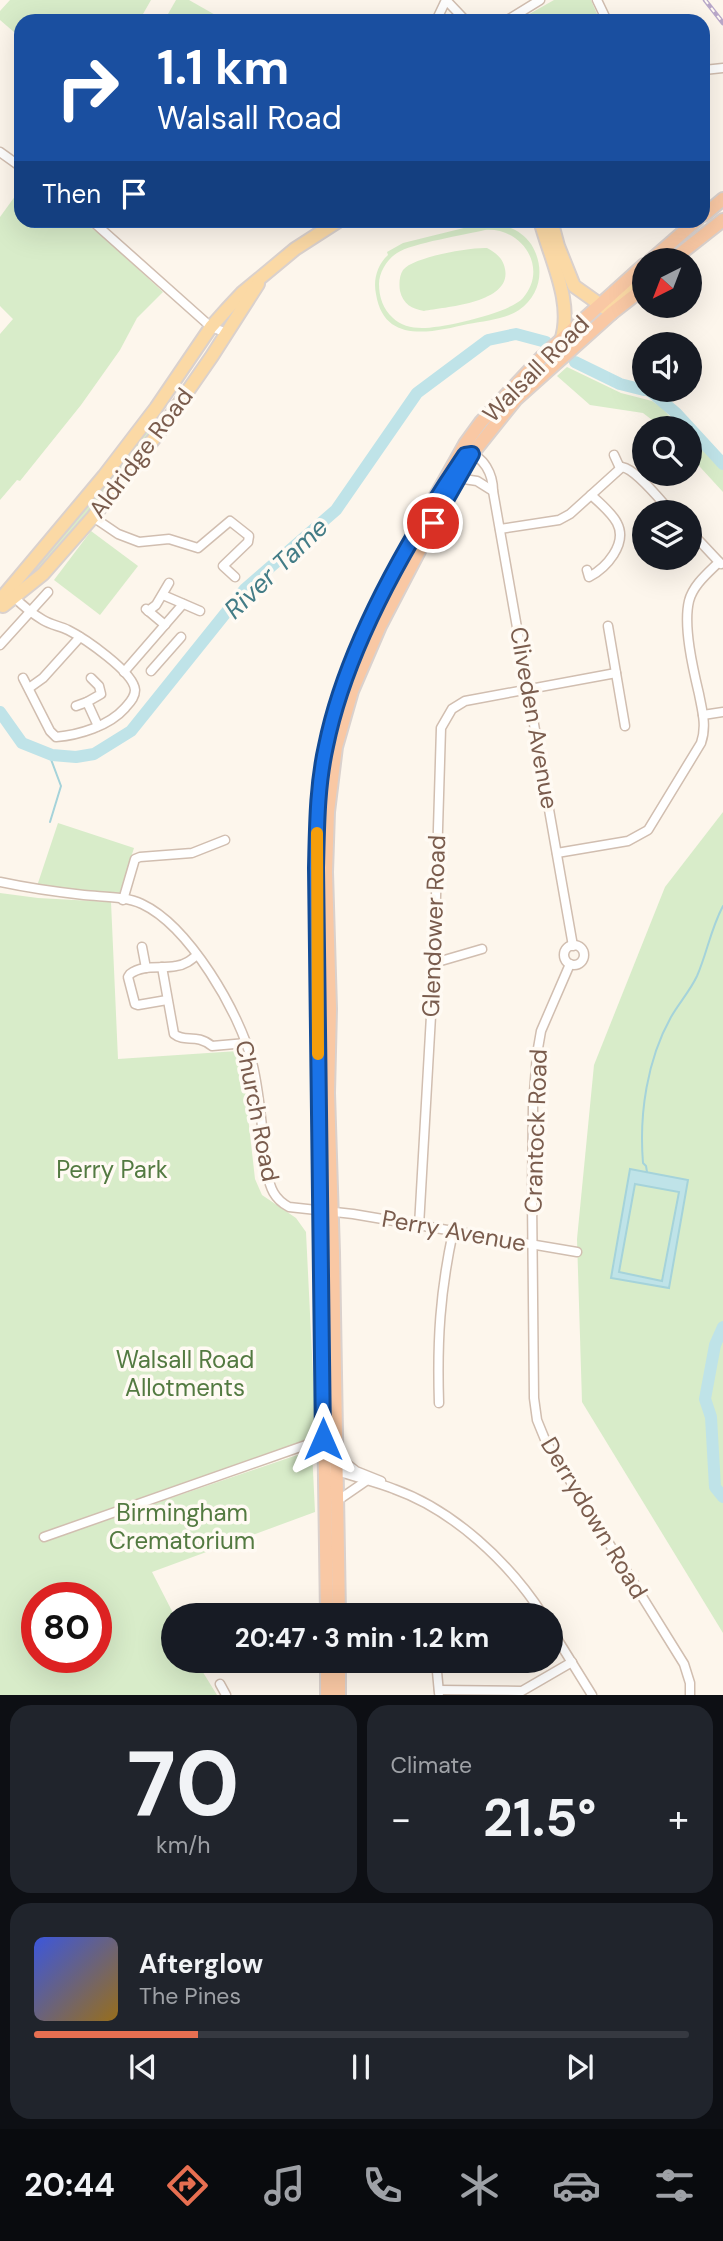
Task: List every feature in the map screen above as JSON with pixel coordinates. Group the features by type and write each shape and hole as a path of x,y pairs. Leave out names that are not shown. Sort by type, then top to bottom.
{"highway":[{"path":"688,248 723,220"},
{"path":"665,248 688,228"},
{"name":"Walsall Road","path":"327,1603 330,1469 337,1456 326,1212 316,868 320,778 326,745 342,685 371,618 465,444 481,422 533,367 599,302 632,275"},
{"name":"Walsall Road","path":"339,1603 335,1503 323,1439 330,1009 326,872 328,812 336,747 352,691 380,626 472,454 516,399 632,297"},
{"path":"323,1439 330,1437 335,1430"},
{"path":"327,1673 327,1695"},
{"path":"339,1673 339,1695"}],"main road":[{"name":"Aldridge Road","path":"0,600 104,476 156,408 211,327 243,293 295,249 328,228"},
{"path":"543,228 560,282 566,320 561,341"},
{"path":"554,228 570,280 585,295 612,313"},
{"name":"Aldridge Road","path":"0,608 35,581 73,543 160,430 260,280"},
{"path":"560,282 581,299 599,302"},
{"name":"Walsall Road","path":"599,302 613,303 632,288"},
{"path":"24,572 35,581"}],"street":[{"path":"446,0 459,14"},
{"path":"517,14 537,1"},
{"path":"100,228 211,327 227,333"},
{"path":"472,454 481,460 489,471 478,481"},
{"name":"Walsall Road","path":"430,508 465,455 472,454"},
{"path":"614,455 620,468"},
{"path":"500,529 559,520 570,514 620,468 628,467 660,500"},
{"name":"Cliveden Avenue","path":"489,471 493,481 573,946"},
{"path":"457,478 478,481 493,491"},
{"path":"587,570 589,577 604,566 624,538 617,522 591,495"},
{"path":"93,517 118,534 139,542 169,538 198,548 230,521 248,536 248,542 223,566 235,577"},
{"path":"557,853 628,841 648,830 701,743 704,734 703,715 691,658 689,600 695,588 721,564 702,544"},
{"path":"165,625 146,609 163,595 169,583"},
{"path":"0,645 48,592"},
{"path":"163,595 200,611"},
{"path":"14,597 43,620 80,637 124,672 135,688 134,697 121,712 97,726 76,735 56,737 50,731 23,678"},
{"path":"124,672 183,604"},
{"path":"608,626 625,726"},
{"path":"156,635 170,648"},
{"path":"29,688 43,678 80,637"},
{"path":"151,671 181,637"},
{"name":"Glendower Road","path":"419,1226 433,963 441,728 447,715 458,703 616,673"},
{"path":"76,706 101,694 99,686 91,678"},
{"path":"87,702 97,726"},
{"path":"703,715 723,712"},
{"path":"123,900 135,859 192,853 225,840"},
{"name":"Church Road","path":"0,883 141,903 177,932 197,955 219,988 246,1043 253,1063 271,1189 280,1202 289,1207 326,1212"},
{"path":"142,947 146,968"},
{"path":"568,947 582,950 583,959 577,965 570,964 564,956 568,947"},
{"path":"433,963 482,949"},
{"path":"167,1000 138,1005 133,1001 128,977 135,970 187,963 197,955"},
{"name":"Crantock Road","path":"533,1245 533,1106 537,1054 541,1031 570,964"},
{"path":"162,967 172,1029 178,1038 198,1038 212,1046 246,1043"},
{"name":"Perry Avenue","path":"326,1212 354,1213 577,1252"},
{"path":"439,1403 439,1309 453,1232"},
{"name":"Derrydown Road","path":"533,1245 534,1398 537,1420 546,1442 684,1664 690,1683 690,1695"},
{"path":"44,1537 323,1439"},
{"path":"337,1456 356,1471 393,1488"},
{"path":"330,1469 393,1488 429,1506 469,1533 494,1555 512,1573 534,1603"},
{"path":"335,1503 366,1481"},
{"path":"563,1648 592,1695"},
{"path":"437,1673 439,1693 522,1693 572,1662"},
{"path":"219,1684 226,1695"}],"green space":[{"path":"10,0 151,0 143,14 14,14 14,32 0,20 0,11"},
{"path":"176,0 189,0 214,14 168,14"},
{"path":"554,0 591,0 597,14 529,14"},
{"path":"14,198 14,228 91,228 163,292 137,318 120,350 81,405 20,481 17,480 0,500 0,334 13,319 0,306 0,217"},
{"path":"464,228 511,228 522,234 531,244 538,261 539,279 533,296 514,313 440,330 412,331 399,328 389,321 381,310 375,283 387,252 403,243","holes":["485,230 510,235 528,252 533,274 530,286 516,304 476,319 422,328 402,324 387,311 379,289 380,275 390,259 404,249"]},
{"path":"487,248 499,256 505,269 504,280 498,289 488,296 461,305 424,311 412,307 403,299 399,283 403,270 409,265 443,254"},
{"path":"567,367 632,396 632,402 653,402 669,416 647,416 643,413 590,405 557,376"},
{"path":"148,426 154,431 71,541 37,573 34,572 34,569"},
{"path":"702,450 723,470 723,492 702,469"},
{"path":"91,531 138,566 100,615 54,580"},
{"path":"723,812 723,1633 582,1402 577,1239 594,1065 665,887"},
{"path":"58,823 134,848 119,895 37,886"},
{"path":"0,893 111,902 118,1059 238,1051 242,1063 255,1179 262,1195 296,1218 306,1232 316,1436 311,1436 311,1441 294,1444 120,1507 124,1514 312,1450 315,1512 152,1572 168,1603 161,1603 161,1673 203,1673 217,1695 0,1695"}],"water":[{"path":"630,1169 688,1180 669,1288 611,1278","holes":["635,1184 679,1192 662,1281 619,1272"]}],"waterway":[{"name":"River Tame","path":"0,712 22,743 52,755 76,757 94,754 131,731 245,589 336,510 417,393 488,340 516,334 546,342"},
{"name":"River Tame","path":"575,362 632,387"},
{"name":"River Tame","path":"663,402 723,464"},
{"path":"49,754 61,786 50,822"},
{"path":"647,1172 643,1163 642,1126 646,1088 656,1051 671,1017 697,976 723,906"},
{"name":"River Tame","path":"723,1327 715,1345 705,1399 711,1417 715,1487 723,1497"}],"railway":[{"path":"705,0 723,23"}],"slow traffic":[{"path":"317,833 318,1054"}],"route":[{"path":"323,1439 316,868 320,778 342,685 371,618 430,508 465,455 472,454 433,523"}],"park label":[{"name":"Perry Park","path":"112,1170"},
{"name":"Walsall Road Allotments","path":"185,1374"},
{"name":"Birmingham Crematorium","path":"182,1527"}]}
